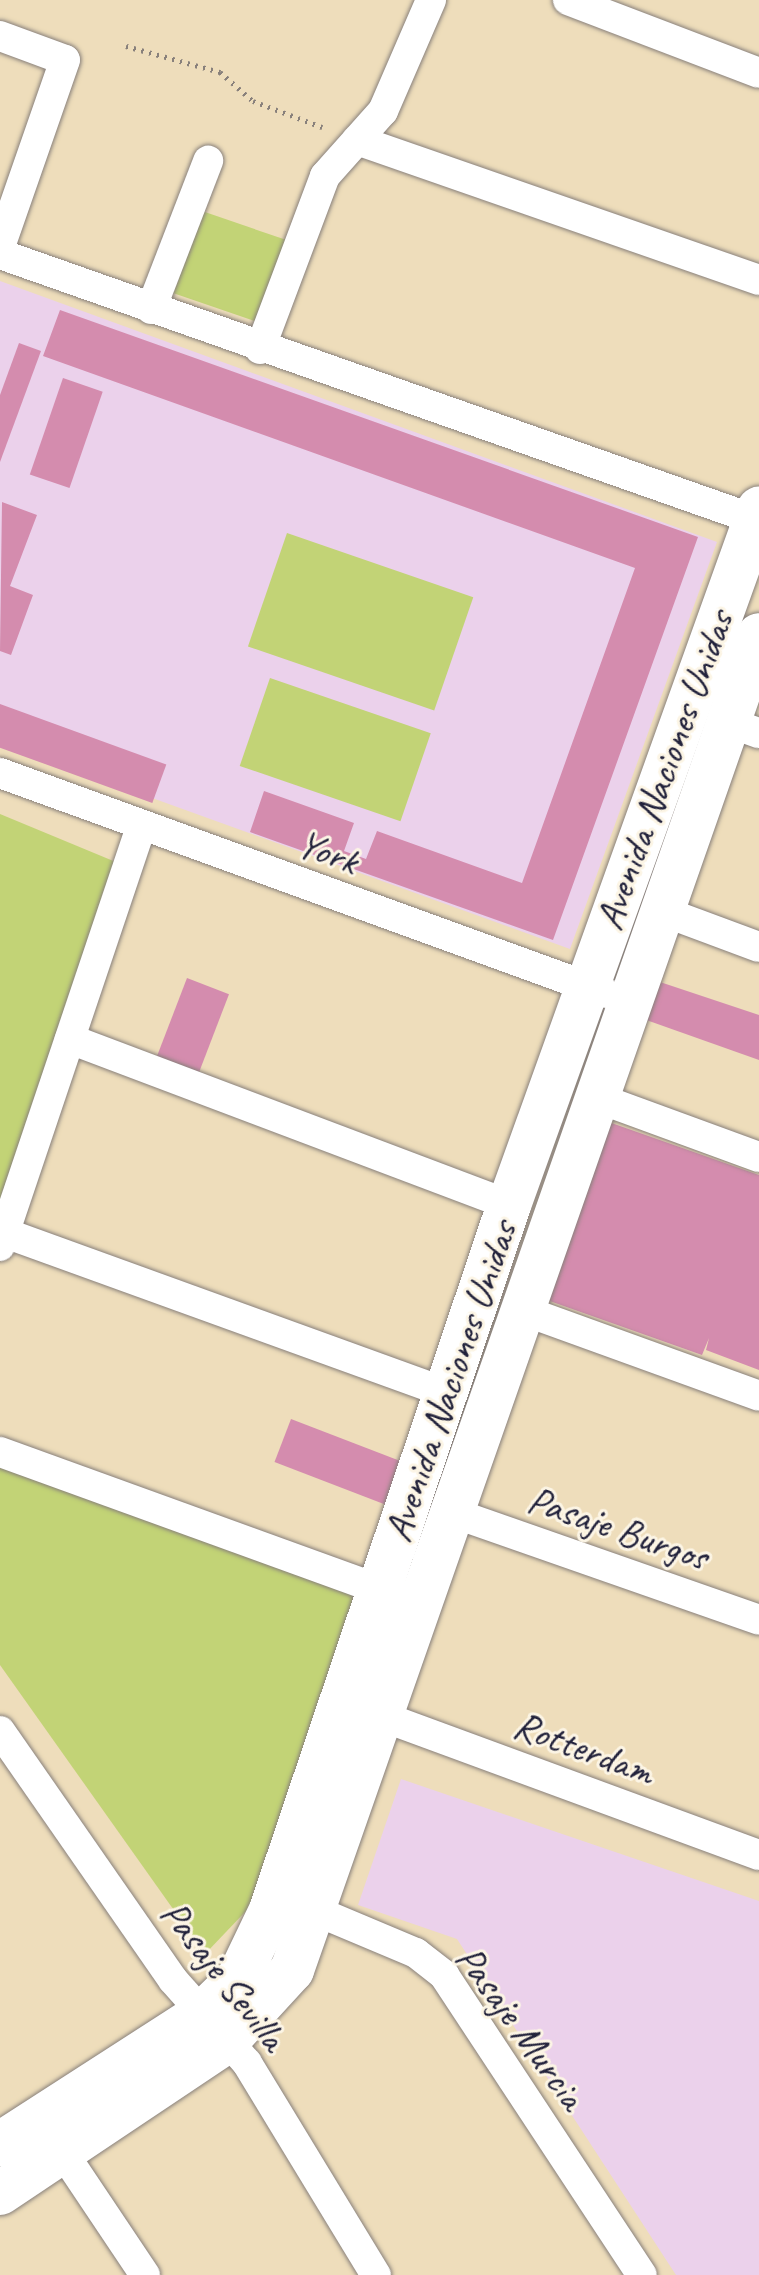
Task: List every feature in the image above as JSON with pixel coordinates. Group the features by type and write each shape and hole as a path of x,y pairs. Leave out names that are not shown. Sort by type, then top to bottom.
{"street":[{"path":"260,349 325,176 383,111 431,0"},
{"path":"568,0 759,73"},
{"path":"0,36 65,60 0,247"},
{"path":"357,140 759,280"},
{"path":"151,309 208,161"},
{"path":"0,254 260,349 758,517"},
{"name":"Avenida Naciones Unidas","path":"296,1903 379,1589 586,986 758,517"},
{"name":"Avenida Naciones Unidas","path":"0,2193 62,2151 214,2027 238,1979 296,1903 381,1716 662,911 743,728 759,635"},
{"name":"York","path":"0,773 141,828 630,1002"},
{"path":"141,828 2,1240 446,1393"},
{"path":"662,911 759,947"},
{"path":"70,1039 509,1205"},
{"path":"595,1097 759,1157"},
{"path":"522,1310 759,1396"},
{"path":"0,1452 379,1589"},
{"name":"Pasaje Burgos","path":"451,1512 759,1620"},
{"name":"Rotterdam","path":"381,1716 759,1855"},
{"name":"Pasaje Sevilla","path":"0,1731 214,2027 376,2275"},
{"name":"Pasaje Murcia","path":"296,1903 416,1953 444,1975 642,2275"},
{"name":"Avenida Naciones Unidas","path":"3,2136 214,2027"},
{"path":"62,2151 145,2275"}],"path":[{"path":"126,46 220,72 253,101 357,140"}],"shaded area":[{"path":"0,281 717,542 570,949 0,743"},
{"path":"401,1779 759,1901 759,2275 676,2275 457,1939 358,1905"}],"green space":[{"path":"202,211 291,242 263,324 174,293"},
{"path":"287,533 473,597 434,711 248,646"},
{"path":"270,678 431,733 400,821 240,766"},
{"path":"0,814 123,865 0,1228"},
{"path":"0,1456 368,1586 265,1891 205,1954 0,1665"}],"building":[{"path":"60,310 698,537 553,940 250,832 264,791 354,823 344,851 366,859 377,831 522,883 635,568 43,356"},
{"path":"19,343 41,351 0,462 0,395"},
{"path":"63,378 103,392 70,488 30,474"},
{"path":"2,502 37,515 10,586 33,595 11,655 0,651"},
{"path":"0,704 166,765 152,803 0,748"},
{"path":"187,978 229,994 195,1082 153,1066"},
{"path":"648,978 759,1015 759,1060 635,1016"},
{"path":"603,1120 759,1175 759,1370 706,1350 709,1338 702,1355 544,1299"},
{"path":"291,1419 407,1463 390,1506 275,1462"}]}
